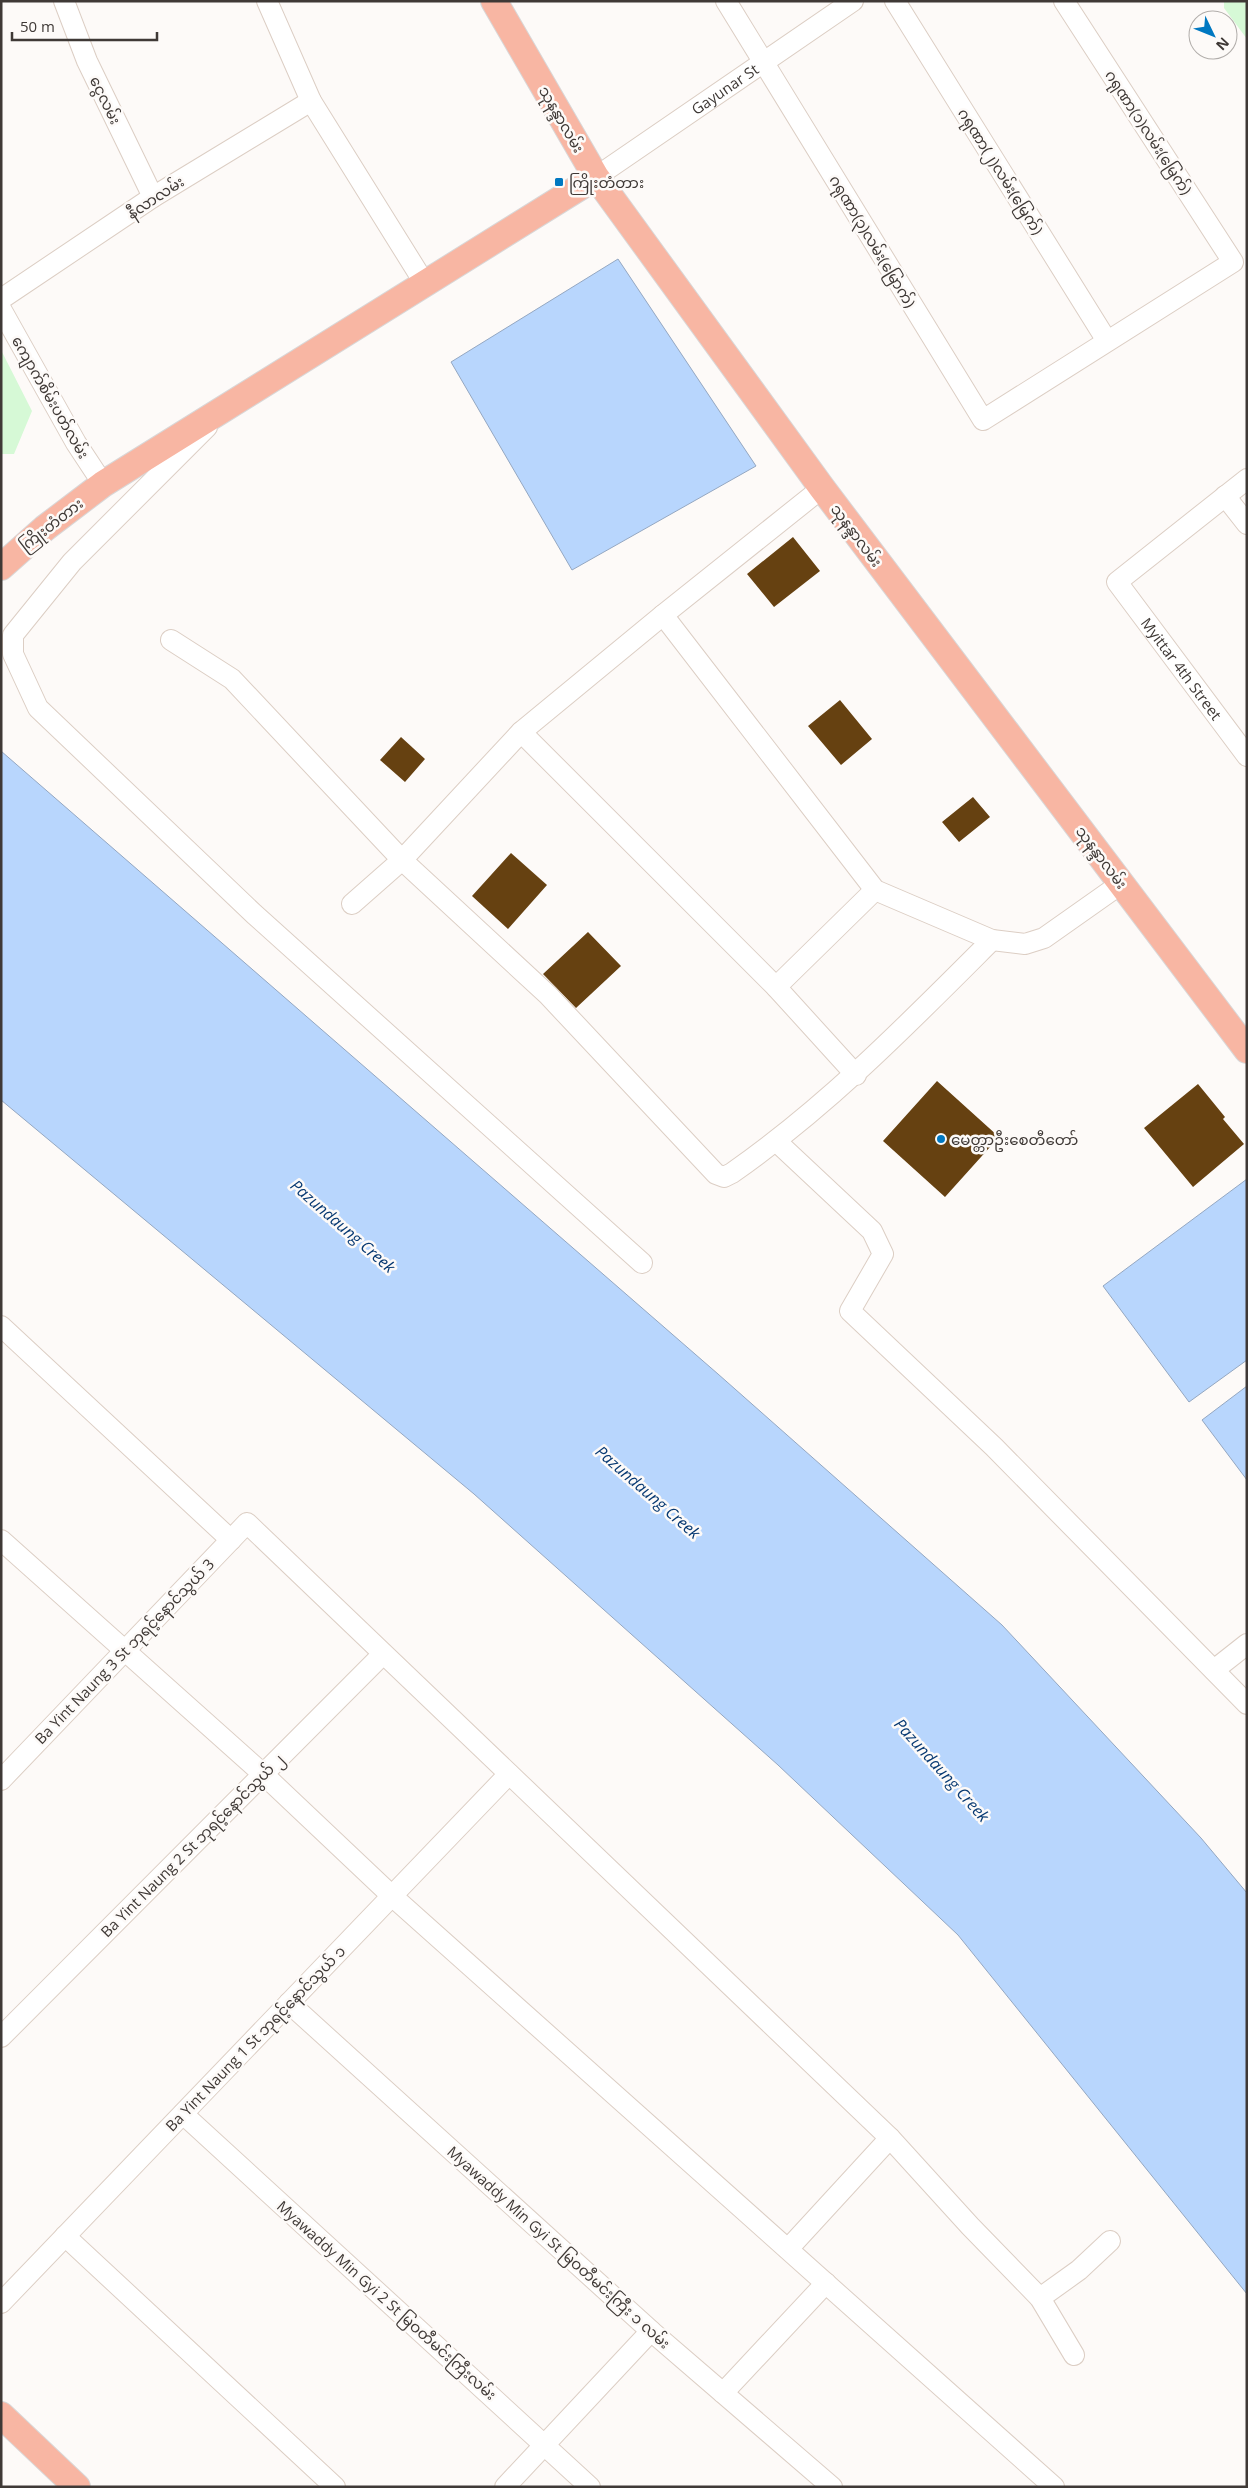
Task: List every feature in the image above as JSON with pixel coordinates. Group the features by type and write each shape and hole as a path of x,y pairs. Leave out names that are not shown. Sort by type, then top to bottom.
{"main road":[{"name":"သုနန္ဒာလမ်း","path":"494,1 596,177 822,488 1247,1050"},
{"name":"ကြိုးတံတား","path":"1,567 45,528 98,488 596,177"},
{"path":"1,2415 77,2487"}],"street":[{"name":"ငွေလမ်း","path":"64,1 88,61 153,197"},
{"path":"267,1 311,101 425,284"},
{"name":"ဂရုဏာ(၃)လမ်း(မြောက်)","path":"726,1 982,420 1106,341"},
{"name":"Gayunar St","path":"596,177 853,1"},
{"name":"ဂရုဏာ(၂)လမ်း(မြေက်)","path":"895,1 1106,341"},
{"name":"ဂရုဏာ(၁)လမ်း(မြေက်)","path":"1064,1 1233,262 1106,341"},
{"name":"နီလာလမ်း","path":"1,299 153,197 311,101"},
{"name":"ကျောက်စိမ်းပတ်လမ်း","path":"1,309 76,443 98,488"},
{"path":"230,405 72,562 13,635 13,654 38,708 254,914 642,1263"},
{"path":"1247,479 1225,496 1247,524"},
{"path":"352,904 402,860 522,732 663,615 822,488"},
{"name":"Myittar 4th Street","path":"1225,496 1117,582 1247,756"},
{"path":"663,615 874,890 992,940 1025,944 1035,942 1122,883"},
{"path":"171,640 232,679 402,860 548,995 716,1174 724,1177 732,1174 776,1142 856,1075 992,940"},
{"path":"522,732 776,987 856,1075"},
{"path":"776,987 874,890"},
{"path":"776,1142 872,1231 883,1254 850,1310 994,1447 1247,1704"},
{"path":"1,1326 231,1540"},
{"name":"Ba Yint Naung 3 St ဘုရင့်နောင်သွယ် 3","path":"1,1780 247,1523 383,1654"},
{"path":"2,1541 264,1774 392,1896 1054,2487"},
{"path":"1214,1670 1247,1644"},
{"path":"383,1654 890,2138 970,2226 1040,2298 1074,2355"},
{"name":"Ba Yint Naung 2 St ဘုရင့်နောင်သွယ် ၂","path":"1,2037 383,1654"},
{"name":"Ba Yint Naung 1 St ဘုရင့်နောင်သွယ် ၁","path":"1,2303 509,1774"},
{"name":"Myawaddy Min Gyi St မြဝတီမင်းကြီး ၁ လမ်း","path":"289,2003 651,2331 832,2487"},
{"name":"Myawaddy Min Gyi 2 St မြဝတီမင်းကြီးလမ်း","path":"183,2114 590,2487"},
{"path":"788,2249 890,2138"},
{"path":"66,2236 335,2487"},
{"path":"1040,2298 1080,2270 1110,2240"},
{"path":"723,2393 826,2283"},
{"path":"505,2487 651,2331"}],"green space":[{"path":"1224,1 1247,1 1247,39 1238,27 1238,10 1225,10"},
{"path":"1,350 32,411 14,454 1,454"}],"water":[{"path":"618,259 756,466 572,570 451,362"},
{"name":"Pazundaung Creek","path":"1,751 718,1374 1002,1625 1201,1838 1247,1893 1247,2294 958,1935 778,1765 474,1494 1,1100"},
{"path":"1247,1179 1247,1360 1189,1402 1103,1286"},
{"path":"1247,1386 1247,1480 1202,1420"}],"building":[{"path":"793,537 820,571 774,607 747,574"},
{"path":"840,700 872,739 841,765 808,726"},
{"path":"401,737 425,759 405,782 380,760"},
{"path":"973,797 990,817 959,842 942,822"},
{"path":"511,853 547,885 508,929 472,896"},
{"path":"588,932 621,966 576,1008 543,974"},
{"name":"မေတ္တာဦးစေတီတော်","path":"937,1081 999,1137 945,1197 883,1141"},
{"path":"1198,1084 1244,1144 1193,1187 1144,1128"}],"place":[{"name":"ကြိုးတံတား","path":"559,182"},
{"name":"မေတ္တာဦးစေတီတော်","path":"941,1139"}]}
